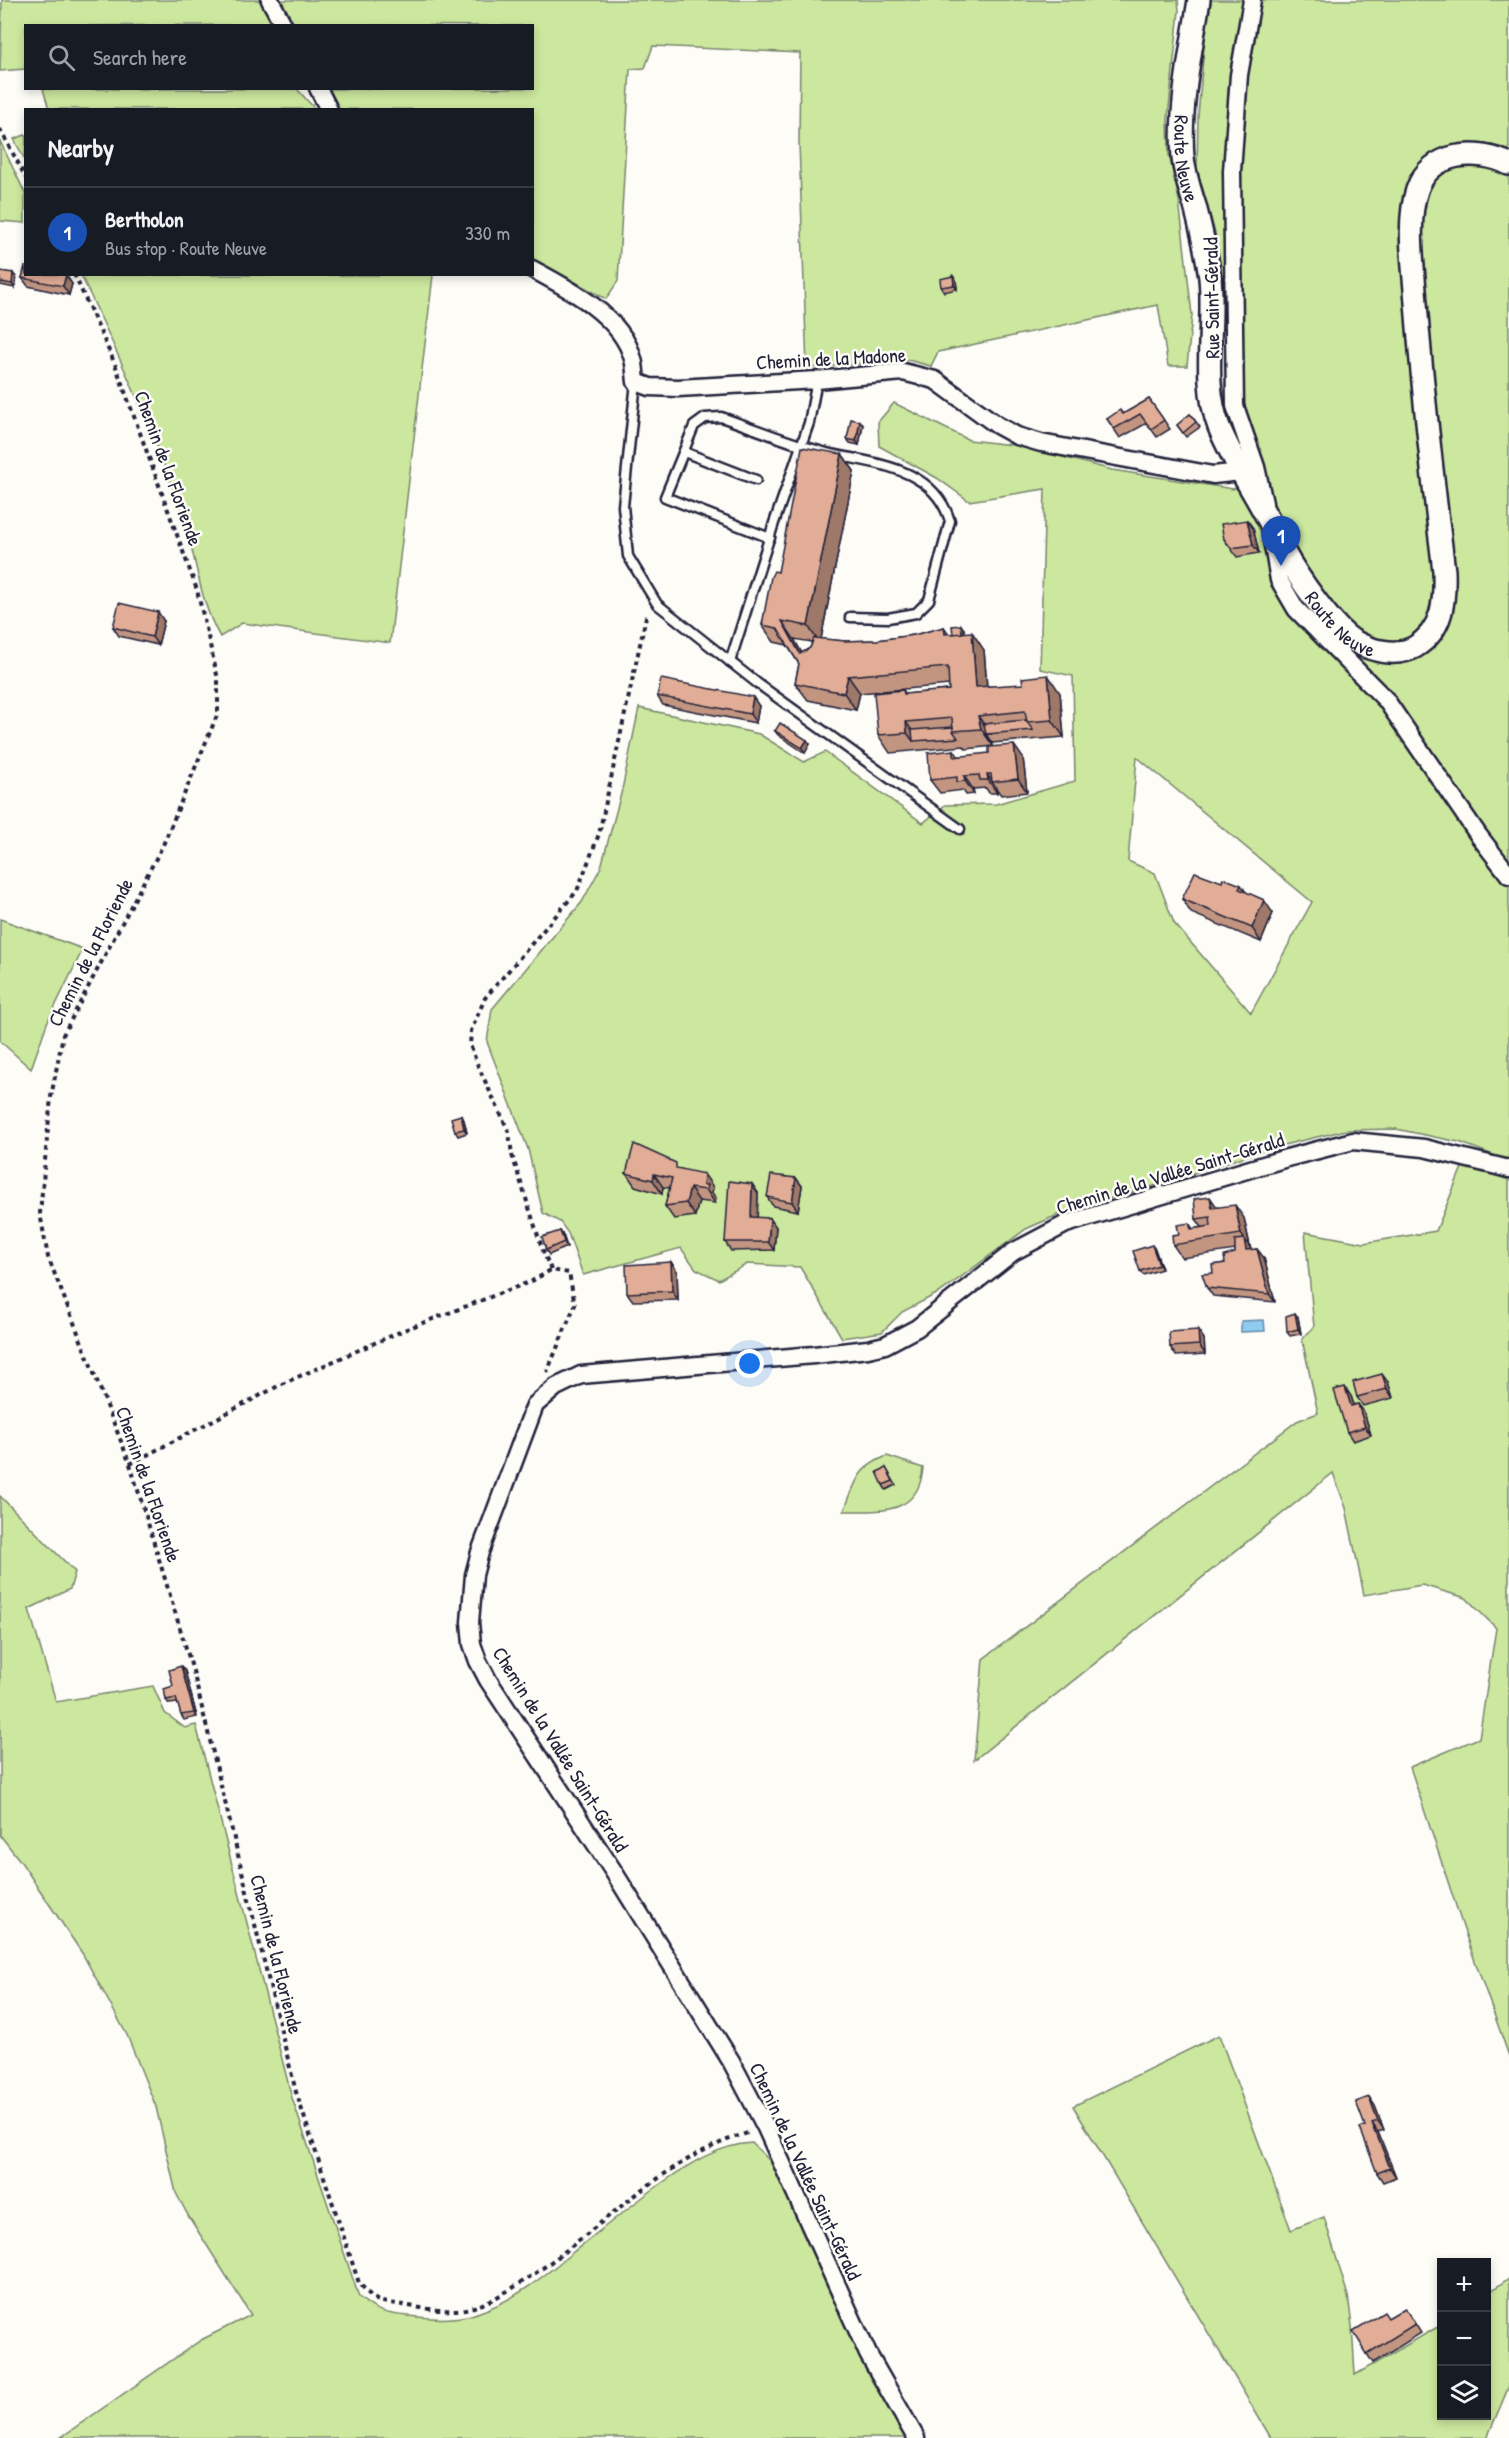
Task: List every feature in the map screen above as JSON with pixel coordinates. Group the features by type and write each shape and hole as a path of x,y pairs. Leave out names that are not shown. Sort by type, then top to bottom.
{"street":[{"path":"270,0 283,24"},
{"name":"Route Neuve","path":"1199,0 1183,115 1183,157 1187,185 1195,206 1210,278 1210,363 1219,425 1283,552 1304,582 1333,621 1353,641 1379,651 1410,650 1421,643 1435,627 1443,610 1445,594 1424,410 1413,262 1414,202 1417,188 1430,168 1447,158 1474,155 1500,159 1509,164"},
{"name":"Rue Saint-Gérald","path":"1252,0 1239,75 1232,171 1235,406 1256,467 1279,579 1296,609 1386,700 1479,836 1509,875"},
{"path":"319,90 328,108"},
{"path":"534,270 568,288 614,323 633,357 636,382"},
{"name":"Chemin de la Madone","path":"636,382 650,387 678,388 817,380 903,372 935,380 997,425 1041,443 1213,476 1241,472"},
{"name":"Chemin de la Vallée Saint-Gérald","path":"916,2438 868,2354 766,2128 731,2061 612,1869 488,1680 472,1644 470,1622 474,1575 480,1552 528,1423 536,1406 546,1394 581,1376 814,1355 885,1345 917,1328 1012,1252 1066,1224 1287,1158 1353,1141 1424,1148 1509,1168"}],"lane":[{"path":"730,662 809,423 817,380"},
{"path":"636,382 623,506 628,556 657,604 730,662 960,829"},
{"path":"770,537 665,497 694,426 705,418 721,417 826,452 872,461 908,472 929,487 947,510 950,521 929,600 916,613 888,618 850,617"},
{"path":"684,452 756,480"}],"path":[{"path":"0,129 24,174"},
{"name":"Chemin de la Floriende","path":"75,276 115,364 197,590 218,679 218,713 163,845 63,1035 51,1097 42,1173 40,1214 48,1257 130,1464 193,1671 296,2091 359,2283 377,2300 438,2311 469,2308 486,2302 535,2273 701,2150 766,2128"},
{"path":"551,1270 513,1155 509,1131 470,1045 471,1031 485,998 577,891 599,834 651,593"},
{"path":"130,1464 282,1384 404,1330 532,1281 551,1270 569,1273 575,1305 542,1383 546,1394"}],"green space":[{"path":"2,0 259,0 273,24 24,24 24,69 0,71"},
{"path":"276,0 1178,0 1179,11 1168,118 1169,155 1179,200 1192,315 1187,366 1168,366 1158,305 938,352 931,366 908,360 807,368 799,143 800,53 653,46 645,68 630,69 618,281 606,299 534,260 534,108 339,108 330,90 534,90 534,24 292,24"},
{"path":"1208,0 1509,0 1509,1161 1459,1142 1396,1129 1346,1130 1267,1149 1151,1187 1069,1210 1026,1229 942,1291 902,1312 882,1332 842,1338 800,1267 747,1264 719,1280 696,1269 681,1248 583,1275 568,1233 560,1222 543,1213 528,1149 487,1042 492,1009 582,902 601,867 622,790 639,708 759,734 804,762 825,752 923,823 945,805 996,804 1075,781 1073,676 1040,669 1045,489 969,501 937,478 879,446 878,422 894,403 969,440 1021,446 1112,470 1233,489 1264,475 1227,375 1221,269 1215,233 1197,168 1198,116","holes":["1137,757 1312,902 1251,1013 1174,923 1155,873 1128,861"]},
{"path":"43,90 298,90 314,108 49,108"},
{"path":"24,136 24,158 14,139"},
{"path":"0,141 24,191 24,223 0,221"},
{"path":"81,276 433,276 390,643 242,623 220,637 208,610 185,524 150,429"},
{"path":"0,919 83,949 47,1023 31,1069 0,1041"},
{"path":"1463,1165 1509,1180 1509,2056 1410,1767 1479,1738 1496,1628 1466,1598 1422,1585 1364,1595 1346,1508 1333,1473 974,1760 983,1659 1297,1421 1318,1413 1302,1339 1314,1327 1305,1232 1364,1243 1436,1231"},
{"path":"887,1456 923,1468 920,1483 914,1495 896,1507 884,1510 844,1511 858,1477 869,1466"},
{"path":"0,1496 75,1572 70,1589 29,1609 56,1702 153,1686 165,1713 185,1728 196,1725 292,2098 359,2297 386,2313 425,2318 465,2316 493,2307 529,2287 639,2200 683,2169 727,2147 752,2143 771,2162 834,2301 906,2438 60,2438 201,2340 251,2315 176,2193 156,2107 127,2035 82,1953 21,1862 0,1835"},
{"path":"1219,2035 1291,2230 1324,2217 1348,2296 1355,2375 1437,2327 1437,2420 1491,2420 1491,2291 1509,2278 1509,2386 1487,2438 1271,2438 1073,2106"}],"water":[{"path":"1264,1320 1265,1331 1241,1332 1241,1321"}],"building":[{"path":"24,270 24,276 66,276 63,286 22,278"},
{"path":"0,271 13,273 12,284 0,282"},
{"path":"953,276 954,285 941,287 940,279"},
{"path":"1149,399 1164,420 1151,429 1140,414 1114,429 1107,419 1120,410 1123,414"},
{"path":"1190,414 1196,422 1183,433 1177,425"},
{"path":"851,419 860,421 856,441 847,439"},
{"path":"802,447 842,454 808,626 782,621 800,654 810,648 814,638 845,641 877,640 914,635 944,627 945,634 972,632 976,687 1023,684 1022,678 1048,675 1052,720 1027,722 1025,711 978,716 981,729 953,731 952,718 906,722 907,733 878,735 874,693 903,690 904,694 949,690 948,667 848,676 844,693 795,683 799,664 777,628 762,625 771,577 774,571 778,572"},
{"path":"1247,520 1253,545 1231,548 1224,539 1221,524"},
{"path":"119,603 158,612 152,637 113,627"},
{"path":"961,625 962,633 953,634 952,626"},
{"path":"661,679 753,697 750,714 657,696"},
{"path":"1026,720 1033,730 986,734 984,724"},
{"path":"780,723 807,740 802,748 775,731"},
{"path":"953,727 958,738 913,741 912,730"},
{"path":"1014,745 1018,779 992,782 991,774 987,774 988,780 980,780 979,775 964,776 965,781 957,782 957,777 930,780 928,753 954,750 954,757 989,753 989,747"},
{"path":"1195,872 1222,882 1223,878 1241,885 1239,889 1264,900 1252,928 1182,899"},
{"path":"461,1115 464,1129 455,1131 451,1118"},
{"path":"634,1144 676,1163 676,1168 704,1174 703,1185 707,1185 706,1190 690,1188 686,1203 665,1206 672,1178 654,1174 653,1180 626,1173"},
{"path":"771,1175 796,1178 792,1202 767,1197"},
{"path":"729,1181 752,1184 751,1217 770,1218 768,1242 725,1242"},
{"path":"1210,1197 1212,1208 1235,1205 1241,1234 1173,1245 1172,1235 1179,1234 1177,1225 1189,1223 1191,1229 1211,1226 1210,1217 1196,1219 1194,1199"},
{"path":"560,1231 564,1242 546,1250 542,1237"},
{"path":"1244,1239 1246,1250 1257,1249 1269,1294 1207,1288 1202,1274 1213,1273 1212,1265 1225,1263 1224,1256 1235,1253 1235,1240"},
{"path":"1152,1245 1159,1265 1140,1271 1133,1251"},
{"path":"671,1262 672,1291 627,1293 626,1265"},
{"path":"1295,1313 1298,1329 1287,1332 1286,1316"},
{"path":"1198,1330 1199,1345 1170,1347 1169,1332"},
{"path":"1382,1374 1387,1389 1357,1397 1353,1382"},
{"path":"1345,1387 1351,1406 1358,1404 1365,1427 1347,1432 1334,1390"},
{"path":"886,1468 893,1481 883,1485 877,1472"},
{"path":"181,1666 194,1713 181,1715 176,1698 166,1700 164,1689 173,1686 169,1670"},
{"path":"1369,2097 1378,2121 1372,2123 1390,2168 1377,2173 1360,2128 1365,2126 1356,2102"},
{"path":"1405,2308 1415,2324 1367,2354 1353,2331 1384,2312 1388,2318"}],"place":[{"name":"Bertholon","path":"1281,566"}]}
